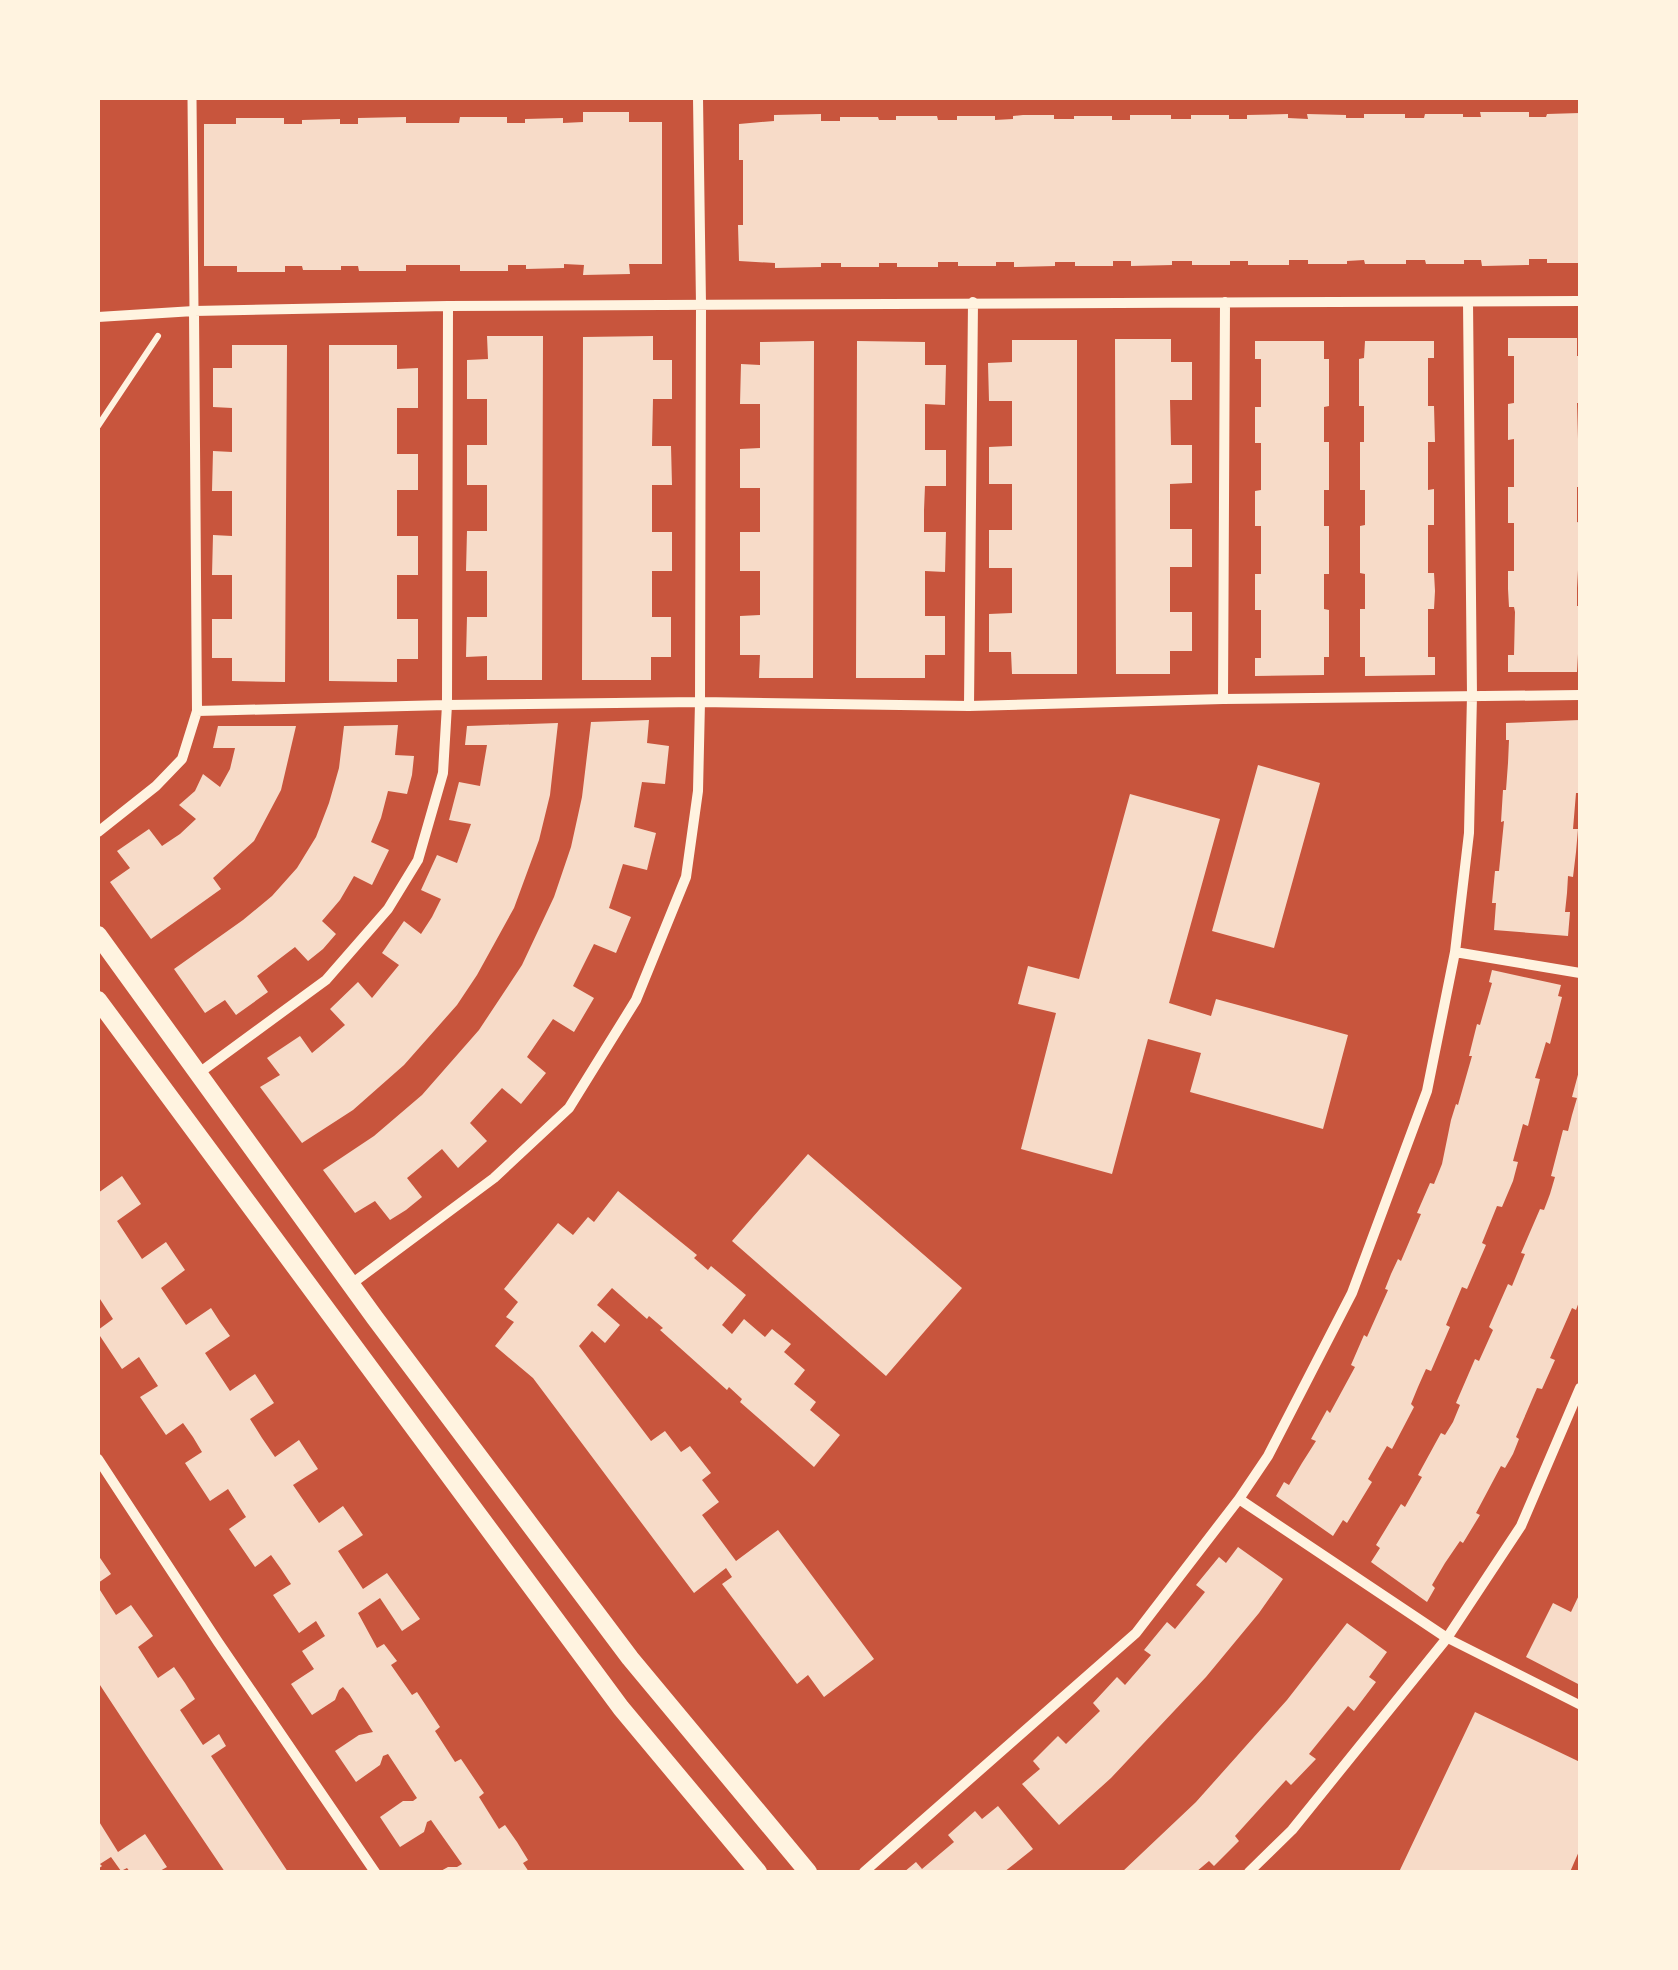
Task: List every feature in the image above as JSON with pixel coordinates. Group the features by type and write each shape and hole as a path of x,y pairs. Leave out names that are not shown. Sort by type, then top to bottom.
{"street":[{"path":"98,832 156,786 182,759 197,711 192,98"},
{"path":"350,1285 494,1178 570,1108 636,1000 686,877 698,790 700,702 698,98"},
{"path":"98,317 448,306 1580,300"},
{"path":"969,706 973,302"},
{"path":"1224,302 1224,699"},
{"path":"864,1872 1136,1633 1239,1500 1268,1456 1352,1293 1427,1091 1455,952 1469,833 1472,695 1468,302"},
{"path":"200,1073 326,980 388,910 418,860 444,773 448,306"},
{"path":"197,711 700,702 969,706 1580,694"},
{"path":"98,934 350,1285 630,1658 808,1872"},
{"path":"1455,952 1580,973"},
{"path":"98,1000 621,1708 758,1872"},
{"path":"1249,1872 1292,1830 1447,1638 1521,1526 1580,1388"},
{"path":"98,1458 375,1872"},
{"path":"1239,1500 1447,1638 1580,1704"}],"path":[{"path":"98,426 158,335 194,334"}],"building":[{"path":"583,112 629,112 629,122 662,122 662,264 629,264 630,274 583,275 584,265 564,264 564,268 526,269 526,265 508,265 508,271 460,271 460,265 406,265 406,271 359,271 358,266 303,270 302,266 285,266 285,272 237,272 237,266 204,266 204,124 236,124 236,118 284,118 284,124 340,119 340,124 358,124 358,118 406,117 406,123 459,123 460,117 507,117 507,123 563,118 563,123 583,122"},
{"path":"1480,112 1529,112 1529,117 1580,113 1580,263 1529,259 1529,265 1482,266 1481,260 1464,260 1464,264 1406,260 1406,264 1365,264 1364,260 1308,264 1308,260 1289,260 1289,265 1230,261 1230,265 1192,265 1192,261 1172,261 1172,265 1131,266 1131,261 1113,261 1113,266 1055,262 1055,266 1014,267 1014,262 958,266 958,262 938,262 938,267 879,263 879,267 841,267 841,263 821,263 821,267 775,268 775,263 739,261 743,160 739,160 739,124 774,121 774,115 821,114 821,121 840,121 840,117 896,120 896,116 957,120 957,116 995,116 995,120 1023,115 1054,115 1054,119 1112,116 1112,120 1130,120 1130,115 1171,115 1171,119 1229,115 1229,119 1247,119 1247,115 1288,114 1288,118 1308,119 1307,114 1346,118 1364,118 1364,114 1481,117"},
{"path":"487,336 543,336 542,680 487,680 487,656 466,657 467,617 487,617 487,571 466,571 467,531 487,531 487,485 467,485 467,445 487,445 487,399 467,399 467,360 488,359"},
{"path":"653,336 653,360 672,360 672,399 653,399 652,446 671,446 672,485 652,485 652,532 672,532 672,571 652,571 652,617 671,617 671,657 651,657 651,680 582,680 583,337"},
{"path":"1508,338 1577,338 1577,672 1508,672 1508,655 1514,655 1515,612 1514,607 1509,607 1508,589 1508,571 1514,571 1514,523 1508,523 1508,487 1514,487 1514,439 1508,440 1508,404 1514,403 1514,356 1508,356"},
{"path":"1115,339 1171,339 1171,362 1192,362 1192,400 1170,400 1171,445 1192,445 1192,483 1170,484 1170,529 1192,529 1192,567 1170,567 1170,612 1192,612 1192,651 1170,651 1170,674 1116,674"},
{"path":"1012,340 1077,340 1077,674 1012,674 1011,652 989,652 989,614 1012,613 1012,568 989,568 989,530 1012,530 1012,484 989,484 989,447 1012,446 1012,401 989,401 988,363 1012,362"},
{"path":"814,341 813,678 759,678 760,655 740,655 740,616 760,615 760,571 740,571 740,532 760,532 760,488 740,488 740,449 760,448 760,404 740,404 741,364 760,365 760,342"},
{"path":"857,341 925,342 925,365 946,365 945,405 925,404 925,450 946,450 946,486 925,486 924,510 924,532 946,532 945,572 925,571 925,616 945,616 945,655 925,655 925,678 856,678"},
{"path":"1255,341 1324,341 1324,359 1329,359 1324,442 1329,442 1329,490 1324,490 1324,526 1329,526 1329,574 1324,574 1324,609 1329,610 1329,657 1324,657 1324,675 1255,676 1255,658 1261,658 1261,610 1255,610 1255,574 1261,574 1261,526 1255,526 1255,491 1261,490 1261,443 1255,443 1255,407 1261,407 1261,359 1255,359"},
{"path":"1365,341 1434,341 1434,358 1428,358 1428,406 1434,406 1435,442 1428,442 1428,490 1434,489 1434,525 1428,525 1428,573 1434,573 1435,591 1434,609 1428,609 1428,657 1435,657 1435,675 1365,676 1365,657 1360,657 1365,574 1360,573 1360,526 1365,525 1365,490 1360,490 1364,406 1359,406 1359,359 1364,358"},
{"path":"232,345 287,345 285,682 232,681 232,658 212,658 212,619 232,619 232,575 212,575 213,535 232,536 232,491 212,491 213,451 232,452 232,408 213,407 213,368 232,368"},
{"path":"329,345 397,345 397,369 418,368 418,408 397,408 397,454 418,454 418,490 397,490 397,536 418,536 418,575 397,575 397,619 418,619 418,659 397,659 397,682 329,681"},
{"path":"649,720 647,743 669,746 665,784 642,782 634,827 656,833 647,870 623,864 609,908 631,917 616,953 594,944 573,986 594,998 574,1032 553,1019 527,1057 546,1073 521,1104 502,1088 470,1123 487,1141 458,1168 442,1149 407,1178 422,1197 406,1210 390,1220 375,1201 355,1213 323,1170 374,1136 422,1095 479,1030 522,965 554,897 571,847 591,722"},
{"path":"1580,720 1580,793 1576,793 1573,829 1578,829 1565,912 1570,912 1568,936 1494,930 1496,903 1492,903 1495,871 1499,871 1508,763 1506,723"},
{"path":"558,723 550,795 539,840 514,908 477,975 457,1005 404,1065 353,1110 302,1143 260,1087 280,1075 267,1058 300,1036 312,1053 330,1038 345,1025 330,1009 358,982 372,998 399,965 382,953 404,921 421,934 432,917 441,899 421,890 437,855 457,863 471,824 449,820 459,782 480,786 487,745 465,745 467,726"},
{"path":"398,725 395,755 414,756 412,775 407,794 388,791 371,842 389,850 372,885 354,876 322,921 336,934 308,961 295,947 257,976 268,992 236,1015 225,1000 205,1013 174,969 243,920 297,868 316,837 329,803 339,768 344,726"},
{"path":"218,726 296,726 281,790 254,841 213,878 221,889 151,939 110,882 130,868 117,851 149,829 162,846 196,819 179,805 195,791 203,774 220,787 235,748 213,748"},
{"path":"1258,765 1320,783 1274,948 1212,931"},
{"path":"1130,794 1220,819 1169,1003 1211,1016 1216,999 1348,1035 1323,1129 1190,1092 1201,1053 1148,1039 1112,1174 1021,1149 1056,1013 1018,1004 1028,966 1079,979"},
{"path":"1492,970 1561,985 1558,996 1562,997 1550,1044 1546,1042 1535,1078 1540,1079 1528,1126 1523,1124 1513,1161 1518,1162 1513,1181 1502,1207 1497,1206 1482,1243 1486,1245 1467,1289 1462,1287 1431,1371 1426,1369 1411,1404 1414,1407 1392,1449 1387,1446 1368,1479 1372,1482 1347,1523 1343,1520 1333,1536 1276,1496 1284,1482 1289,1485 1316,1441 1311,1439 1355,1367 1351,1365 1388,1290 1385,1289 1398,1259 1401,1261 1430,1183 1434,1184 1472,1056 1477,1024 1480,1025 1492,983"},
{"path":"1579,1071 1580,1299 1576,1310 1572,1308 1550,1358 1555,1360 1542,1389 1537,1388 1513,1454 1505,1468 1501,1466 1476,1513 1480,1515 1445,1563 1427,1602 1371,1562 1380,1548 1376,1545 1422,1477 1418,1475 1441,1433 1445,1435 1453,1422 1460,1405 1456,1403 1475,1359 1479,1361 1493,1330 1489,1327 1508,1284 1512,1286 1525,1254 1521,1253 1550,1194 1563,1130 1568,1131 1577,1098 1572,1097"},
{"path":"808,1154 962,1288 886,1376 732,1241"},
{"path":"122,1176 141,1204 117,1221 142,1259 166,1242 185,1270 161,1288 186,1325 211,1308 230,1336 205,1353 230,1391 255,1374 274,1403 250,1419 262,1438 275,1457 299,1440 318,1469 293,1485 319,1523 343,1506 363,1535 338,1551 363,1589 387,1573 420,1619 402,1631 380,1598 358,1613 377,1648 384,1644 397,1661 391,1665 412,1695 417,1692 440,1727 435,1731 455,1762 461,1759 484,1793 479,1797 499,1829 505,1825 517,1842 528,1860 523,1863 529,1872 439,1872 462,1864 431,1820 424,1832 400,1847 380,1817 403,1801 417,1798 388,1754 380,1765 356,1782 335,1751 359,1735 373,1732 349,1694 343,1687 335,1700 312,1715 291,1684 314,1669 302,1651 325,1636 316,1621 299,1633 273,1595 291,1584 281,1569 271,1555 255,1567 229,1529 246,1517 228,1489 210,1501 185,1463 202,1452 193,1437 183,1423 166,1435 140,1397 158,1386 139,1357 122,1369 98,1333 113,1319 98,1296 98,1193"},
{"path":"618,1191 697,1255 694,1258 708,1270 711,1266 746,1295 722,1325 732,1334 744,1319 765,1337 772,1329 791,1344 784,1352 805,1370 794,1384 816,1402 810,1410 840,1435 814,1467 740,1402 742,1399 729,1387 727,1390 660,1330 663,1328 612,1288 597,1305 620,1325 605,1343 592,1331 579,1346 651,1441 665,1431 681,1452 690,1446 711,1473 702,1480 719,1502 702,1515 736,1561 778,1530 874,1659 824,1697 808,1675 797,1684 722,1584 732,1577 726,1568 694,1593 533,1378 495,1346 514,1322 506,1317 518,1302 504,1289 558,1223 573,1235 588,1217 594,1222"},
{"path":"1238,1547 1283,1579 1206,1677 1111,1778 1059,1825 1022,1784 1040,1769 1033,1761 1058,1736 1066,1744 1100,1711 1093,1703 1117,1677 1125,1685 1151,1655 1144,1650 1167,1622 1175,1629 1205,1592 1196,1585 1219,1557 1226,1563"},
{"path":"98,1555 111,1574 98,1583"},
{"path":"98,1587 116,1615 131,1605 153,1636 138,1647 158,1678 174,1667 185,1683 195,1699 180,1710 203,1745 219,1734 226,1746 211,1756 288,1872 225,1872 146,1755 98,1682"},
{"path":"1580,1593 1580,1685 1526,1657 1553,1603 1571,1612"},
{"path":"1347,1623 1387,1652 1369,1677 1376,1682 1354,1711 1348,1706 1309,1754 1316,1759 1291,1785 1286,1780 1235,1836 1239,1841 1214,1866 1209,1861 1196,1872 1122,1872 1196,1802 1287,1700"},
{"path":"1475,1712 1580,1762 1580,1849 1570,1872 1399,1872"},
{"path":"998,1806 1033,1849 1004,1872 904,1872 916,1862 922,1869 954,1842 948,1835 975,1811 982,1819"},
{"path":"98,1820 118,1852 145,1834 167,1867 158,1872 130,1872 127,1868 121,1871 111,1857 98,1869"}]}
